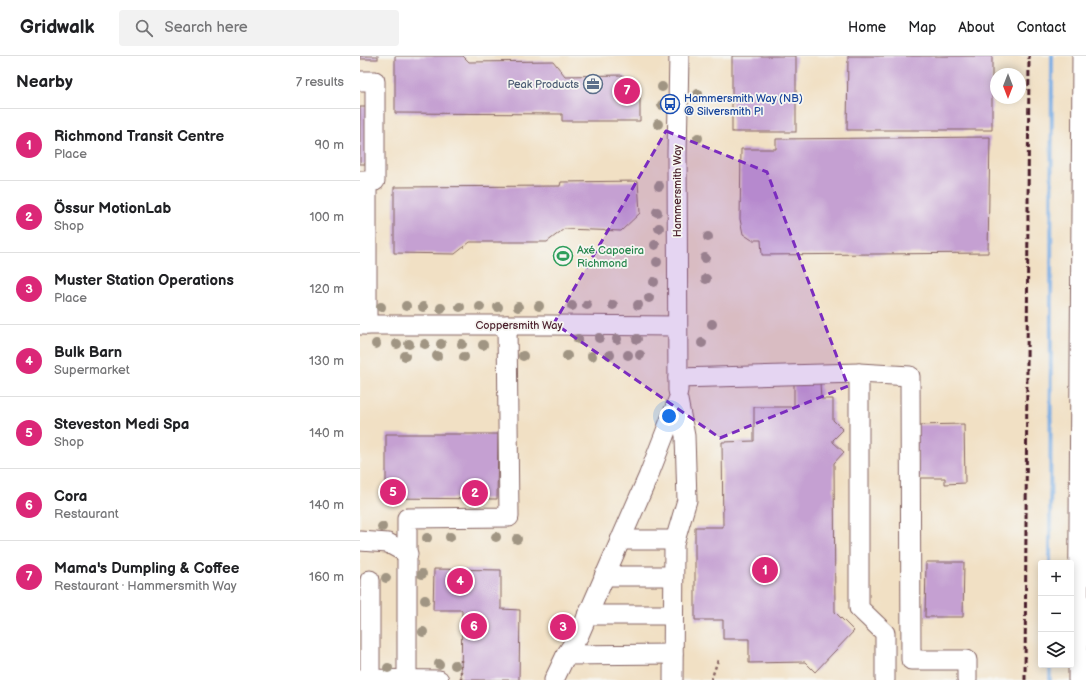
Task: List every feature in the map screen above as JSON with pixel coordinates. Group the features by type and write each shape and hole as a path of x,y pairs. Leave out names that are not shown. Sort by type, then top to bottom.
{"street":[{"name":"Hammersmith Way","path":"678,400 677,326 679,56"},
{"path":"1078,680 1082,56"},
{"path":"360,81 375,81 375,181 364,181 364,325"},
{"name":"Coppersmith Way","path":"364,325 677,326"},
{"path":"407,679 407,518 508,517 507,325"},
{"path":"678,378 859,373 910,376 911,660 967,660 967,680"},
{"path":"859,373 859,608 885,633 885,680"},
{"path":"554,680 566,655 579,635 648,477 678,400"},
{"path":"673,680 674,544 687,500 685,436 678,400"},
{"path":"620,540 675,540"},
{"path":"360,541 388,543 408,554"},
{"path":"604,576 674,576"},
{"path":"370,580 365,679 439,680"},
{"path":"587,615 673,615"},
{"path":"566,655 673,654"}],"path":[{"path":"460,680 461,660"},
{"path":"711,680 718,660"}],"highlighted area":[{"path":"666,131 767,172 848,386 720,438 554,323"}],"building":[{"path":"360,56 378,56 378,59 360,59"},
{"path":"395,56 463,56 469,62 553,61 565,76 623,75 640,92 640,121 562,121 562,114 395,113"},
{"path":"732,56 796,56 796,132 732,132"},
{"path":"848,56 992,56 992,68 990,68 990,104 992,104 992,130 847,130"},
{"path":"360,107 370,107 370,164 360,164"},
{"path":"990,137 988,253 762,255 761,240 752,240 743,234 740,219 741,149 776,149 776,139"},
{"path":"638,181 640,213 621,231 564,229 547,242 470,242 455,254 394,253 394,187 560,186 561,182"},
{"path":"820,383 821,399 833,399 833,420 843,430 833,440 833,442 844,452 834,463 835,612 854,631 815,672 805,662 749,663 749,639 723,639 723,620 695,620 695,527 723,527 722,442 754,441 754,407 794,407 794,384"},
{"path":"964,424 965,483 945,484 945,478 917,478 916,425"},
{"path":"386,434 498,434 497,499 386,498"},
{"path":"926,562 964,562 963,617 925,617"},
{"path":"434,569 501,570 501,609 520,610 519,680 461,680 462,610 433,610"},
{"path":"562,618 570,622 565,635 556,631"}],"waterway":[{"path":"1050,560 1052,56"},
{"path":"1050,668 1050,680"}],"railway":[{"path":"1025,680 1029,56"}],"place":[{"name":"Peak Products","path":"593,84"},
{"name":"Mama's Dumpling & Coffee","path":"627,91"},
{"name":"Hammersmith Way (NB) @ Silversmith Pl","path":"670,104"},
{"name":"Axé Capoeira Richmond","path":"563,256"},
{"name":"Steveston Medi Spa","path":"393,492"},
{"name":"Össur MotionLab","path":"475,493"},
{"name":"Richmond Transit Centre","path":"765,570"},
{"name":"Bulk Barn","path":"460,581"},
{"name":"Cora","path":"474,626"},
{"name":"Muster Station Operations","path":"563,627"}]}
